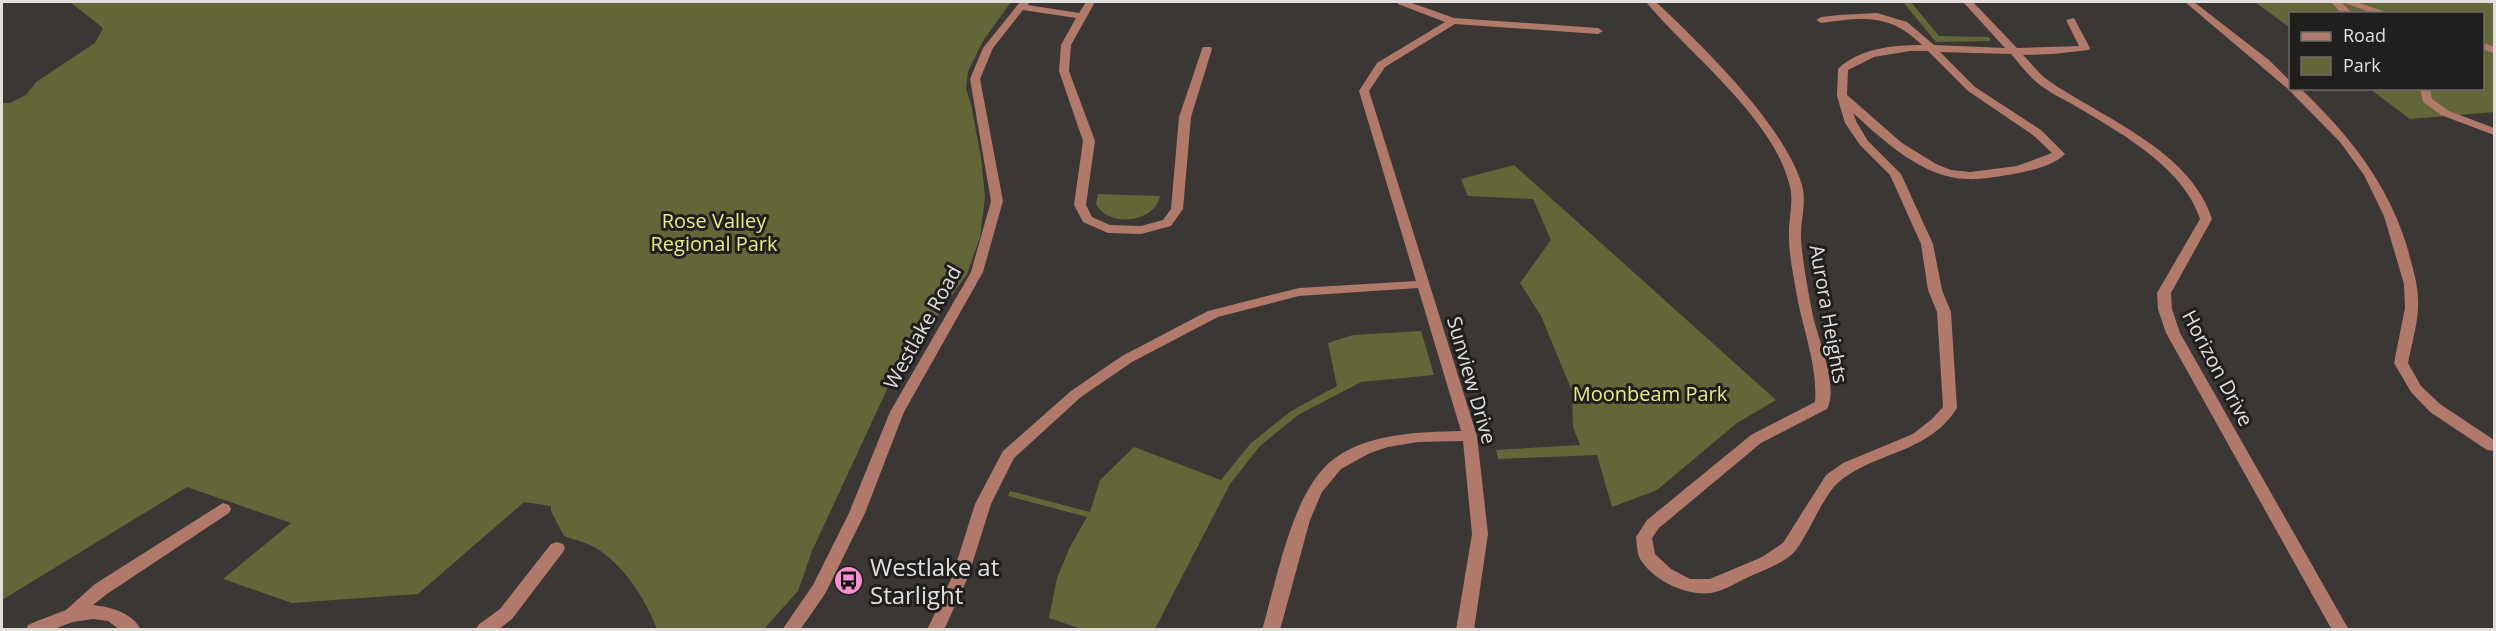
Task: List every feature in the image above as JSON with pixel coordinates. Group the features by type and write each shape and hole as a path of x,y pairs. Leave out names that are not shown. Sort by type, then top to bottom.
{"street":[{"path":"1090,2 1080,16 1066,45 1064,71 1089,141 1080,205 1087,219 1108,229 1141,230 1167,223 1177,209 1185,117 1207,49"},
{"path":"1401,2 1453,21 1598,31"},
{"name":"Aurora Heights","path":"1651,2 1741,99 1769,132 1784,156 1796,185 1795,240 1805,310 1825,391 1822,405 1756,439 1653,524 1644,537 1647,556 1665,574 1688,585 1711,586 1768,561 1790,547 1831,479 1848,468 1918,438 1937,423 1950,408 1944,312 1935,290 1927,244 1911,204 1895,174 1864,143 1851,123 1842,96"},
{"name":"Horizon Drive","path":"1968,2 2043,82 2120,128 2161,158 2182,179 2202,206 2205,219 2164,293 2173,333 2341,630"},
{"path":"2189,2 2265,62 2289,84"},
{"path":"2347,2 2380,12"},
{"path":"1023,4 1080,16"},
{"name":"Westlake Road","path":"794,629 819,590 858,513 897,412 977,272 997,201 975,79 977,66 986,50 1023,4"},
{"path":"1821,20 1874,16 1894,19 1908,27 1931,49 1978,95 2049,141 2059,154 2043,164 2013,171 1964,176 1932,166 1877,129 1842,96 1843,69 1858,58 1883,50 1910,46 1931,49 2014,51 2085,48 2071,20"},
{"name":"Sunview Drive","path":"1453,21 1382,65 1374,73 1364,91 1470,436 1480,534 1466,630"},
{"path":"2295,90 2340,134 2370,173 2385,200 2404,258 2411,290 2411,317 2401,363 2416,389 2435,408 2494,446"},
{"path":"2426,90 2427,100 2445,113 2494,132"},
{"path":"935,630 960,578 983,504 1008,455 1076,394 1126,359 1213,314 1299,292 1424,284"},
{"path":"1271,630 1302,520 1315,489 1336,465 1365,449 1387,442 1418,437 1470,436"},
{"path":"34,630 72,614 101,589 223,509"},
{"path":"484,630 506,614 557,549"},
{"path":"72,614 113,616 133,630"}],"green space":[{"name":"Rose Valley Regional Park","path":"70,2 1011,2 983,41 968,71 966,89 981,158 985,197 980,237 967,274 890,383 812,551 798,591 763,630 657,629 641,596 618,566 595,548 564,536 551,511 551,506 524,502 418,594 292,603 223,579 291,523 187,487 2,600 2,103 10,103 26,95 36,82 95,43 103,28"},
{"path":"1903,2 1911,2 1939,36 1989,37 1991,41 1936,42"},
{"path":"2255,2 2494,2 2494,112 2410,119 2371,90 2484,90 2484,12 2289,12 2289,27"},
{"name":"Moonbeam Park","path":"1514,165 1776,400 1737,423 1657,490 1612,507 1597,455 1498,459 1496,450 1580,445 1573,427 1572,391 1541,316 1520,283 1551,240 1533,199 1468,196 1461,179"},
{"path":"1098,194 1160,196 1150,212 1141,217 1120,219 1102,212 1096,204"},
{"path":"1421,331 1434,375 1361,382 1298,415 1260,446 1230,484 1155,629 1081,629 1049,618 1057,578 1070,547 1087,517 1008,496 1010,491 1090,512 1100,480 1134,447 1221,480 1251,443 1291,411 1337,386 1328,343 1353,335"}],"place":[{"name":"Westlake at Starlight","path":"849,580"}]}
